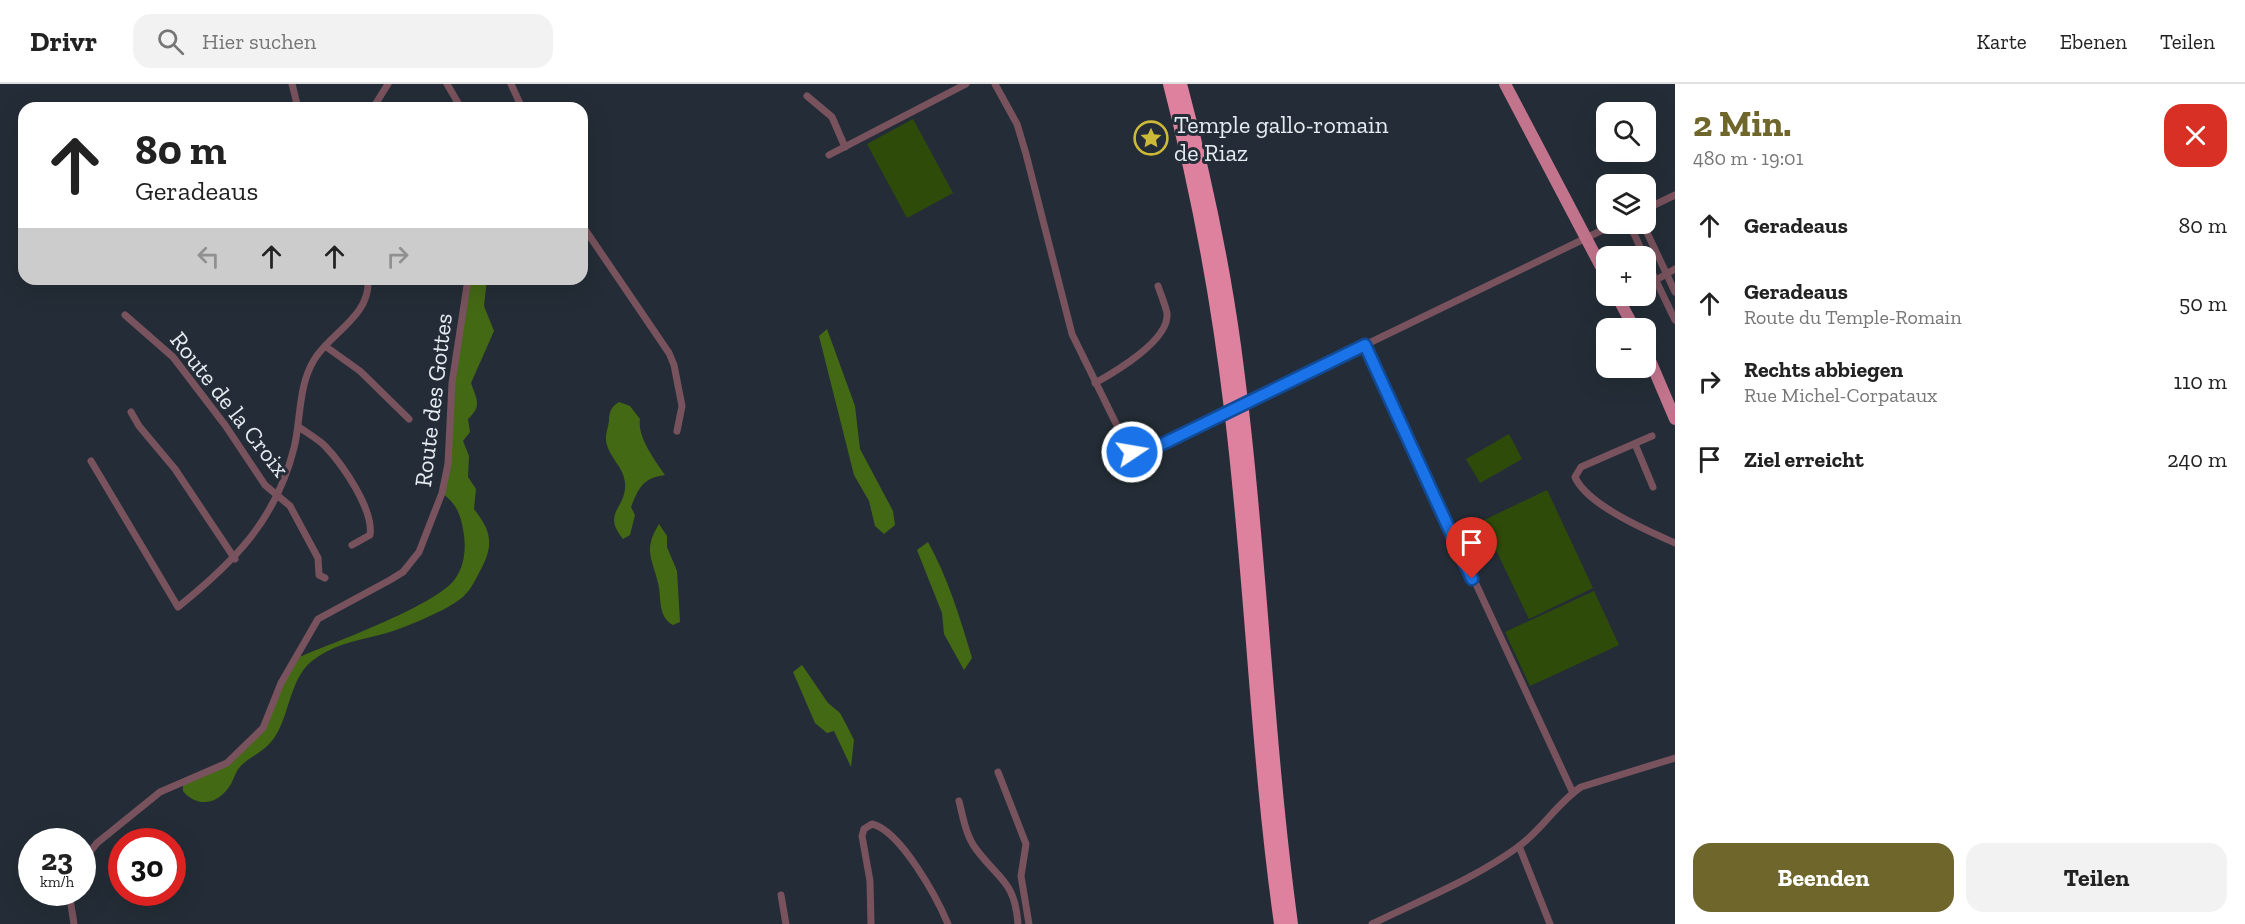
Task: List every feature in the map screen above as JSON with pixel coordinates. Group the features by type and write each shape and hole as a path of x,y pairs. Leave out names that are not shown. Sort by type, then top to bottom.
{"highway":[{"path":"1170,84 1199,208 1223,346 1237,462 1268,809 1281,924"},
{"path":"1180,84 1205,185 1234,345 1248,462 1277,799 1291,924"}],"main road":[{"path":"1505,84 1596,256"},
{"path":"1656,374 1674,414"}],"street":[{"path":"292,84 296,102"},
{"path":"377,102 388,84"},
{"path":"447,84 458,102"},
{"path":"511,84 519,102"},
{"path":"829,155 966,84"},
{"path":"995,84 1017,124 1072,334 1127,446 1138,455 1596,233"},
{"path":"807,96 832,117 844,147"},
{"path":"1656,204 1675,195"},
{"path":"588,234 669,353 676,373 682,406 677,431"},
{"path":"1648,234 1675,292"},
{"path":"1675,269 1656,280 1675,320"},
{"name":"Route de la Croix","path":"91,461 178,607 235,559 277,495 288,469 299,428 304,384 314,360 345,327 364,302 367,285"},
{"name":"Route des Gottes","path":"96,844 160,792 227,763 263,728 280,683 318,618 390,581 403,572 419,552 442,493 448,464 452,383 467,285"},
{"path":"1095,383 1132,362 1164,325 1167,315 1158,286"},
{"name":"Route de la Croix","path":"125,315 173,357 225,425 265,485 290,506 318,558 320,575 325,578"},
{"path":"1365,345 1572,793"},
{"path":"325,346 360,371 409,419"},
{"path":"131,412 139,426 175,470 235,559"},
{"name":"Route de la Croix","path":"299,428 324,445 347,473 372,524 367,539 352,545"},
{"path":"1652,436 1579,469 1576,479 1604,505 1675,543"},
{"path":"1635,444 1653,487"},
{"path":"1372,924 1492,865 1519,846 1572,793 1581,787 1675,758"},
{"path":"998,772 1026,844 1021,876 1029,924"},
{"path":"959,801 969,838 1010,886 1017,906 1018,924"},
{"path":"871,924 870,881 862,836 866,827 872,824 888,835 920,870 948,924"},
{"path":"1519,846 1550,924"},
{"path":"782,895 786,924"},
{"path":"71,906 74,924"}],"green space":[{"path":"913,119 953,193 907,218 867,144"},
{"path":"467,285 486,285 484,306 494,331 471,383 477,406 468,419 470,432 463,441 469,456 468,477 476,489 474,509 488,532 489,546 488,554 469,590 452,605 419,621 384,634 350,642 312,661 298,679 282,723 271,742 239,768 231,784 221,796 208,802 189,797 183,791 183,784 227,763 263,728 292,660 404,613 444,590 455,579 462,564 465,541 460,517 455,507 442,493 452,385"},
{"path":"827,329 855,406 860,449 893,511 895,525 884,534 875,526 869,501 854,475 819,336"},
{"path":"619,402 630,406 640,419 644,441 665,475 652,478 639,489 631,507 635,515 630,535 623,539 614,523 614,516 625,492 625,483 606,442 610,412"},
{"path":"1509,434 1522,459 1480,483 1466,459"},
{"path":"1547,490 1593,588 1529,619 1482,521"},
{"path":"1474,518 1487,546 1467,556 1454,527"},
{"path":"659,524 667,536 667,547 677,571 680,622 673,625 662,612 658,583 650,554 651,541"},
{"path":"928,542 948,584 972,658 964,670 944,634 942,613 917,550"},
{"path":"1594,591 1619,645 1530,686 1505,632"},
{"path":"802,665 828,703 840,713 854,740 851,767 834,731 827,733 815,723 793,672"}],"place":[{"name":"Temple gallo-romain de Riaz","path":"1151,138"}],"route":[{"path":"1132,452 1138,455 1144,453 1365,345 1472,579"}]}
